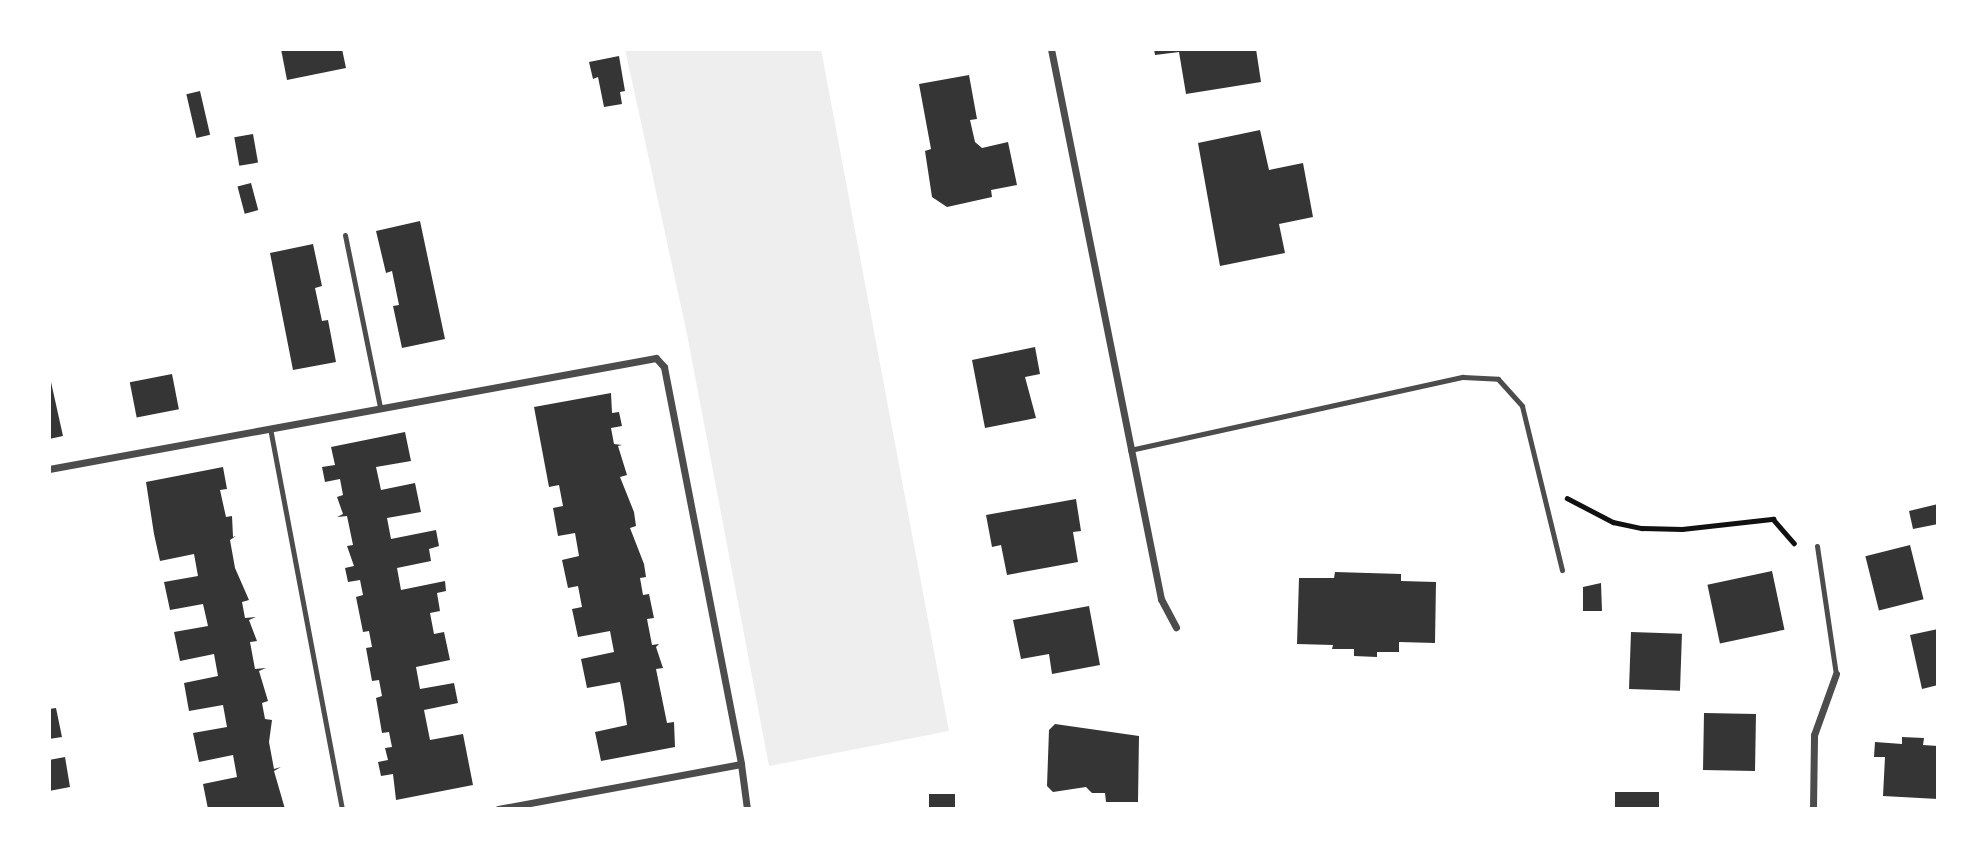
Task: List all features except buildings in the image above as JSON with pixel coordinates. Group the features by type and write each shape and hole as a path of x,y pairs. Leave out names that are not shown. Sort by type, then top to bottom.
{"street":[{"path":"1051,49 1161,599 1176,627"},
{"path":"49,470 644,357 662,362 741,764 747,809"},
{"path":"1813,809 1814,735 1836,674"},
{"path":"498,809 741,764"}],"lane":[{"path":"345,235 380,407"},
{"path":"1130,450 1482,377 1498,379 1522,406 1562,570"},
{"path":"270,428 342,809"},
{"path":"1817,546 1823,568 1836,674"}],"path":[{"path":"1540,480 1589,512 1633,526 1682,529 1773,519 1790,534 1800,555 1823,568"}],"shaded area":[{"path":"625,49 821,49 949,731 769,766 687,334"}]}
